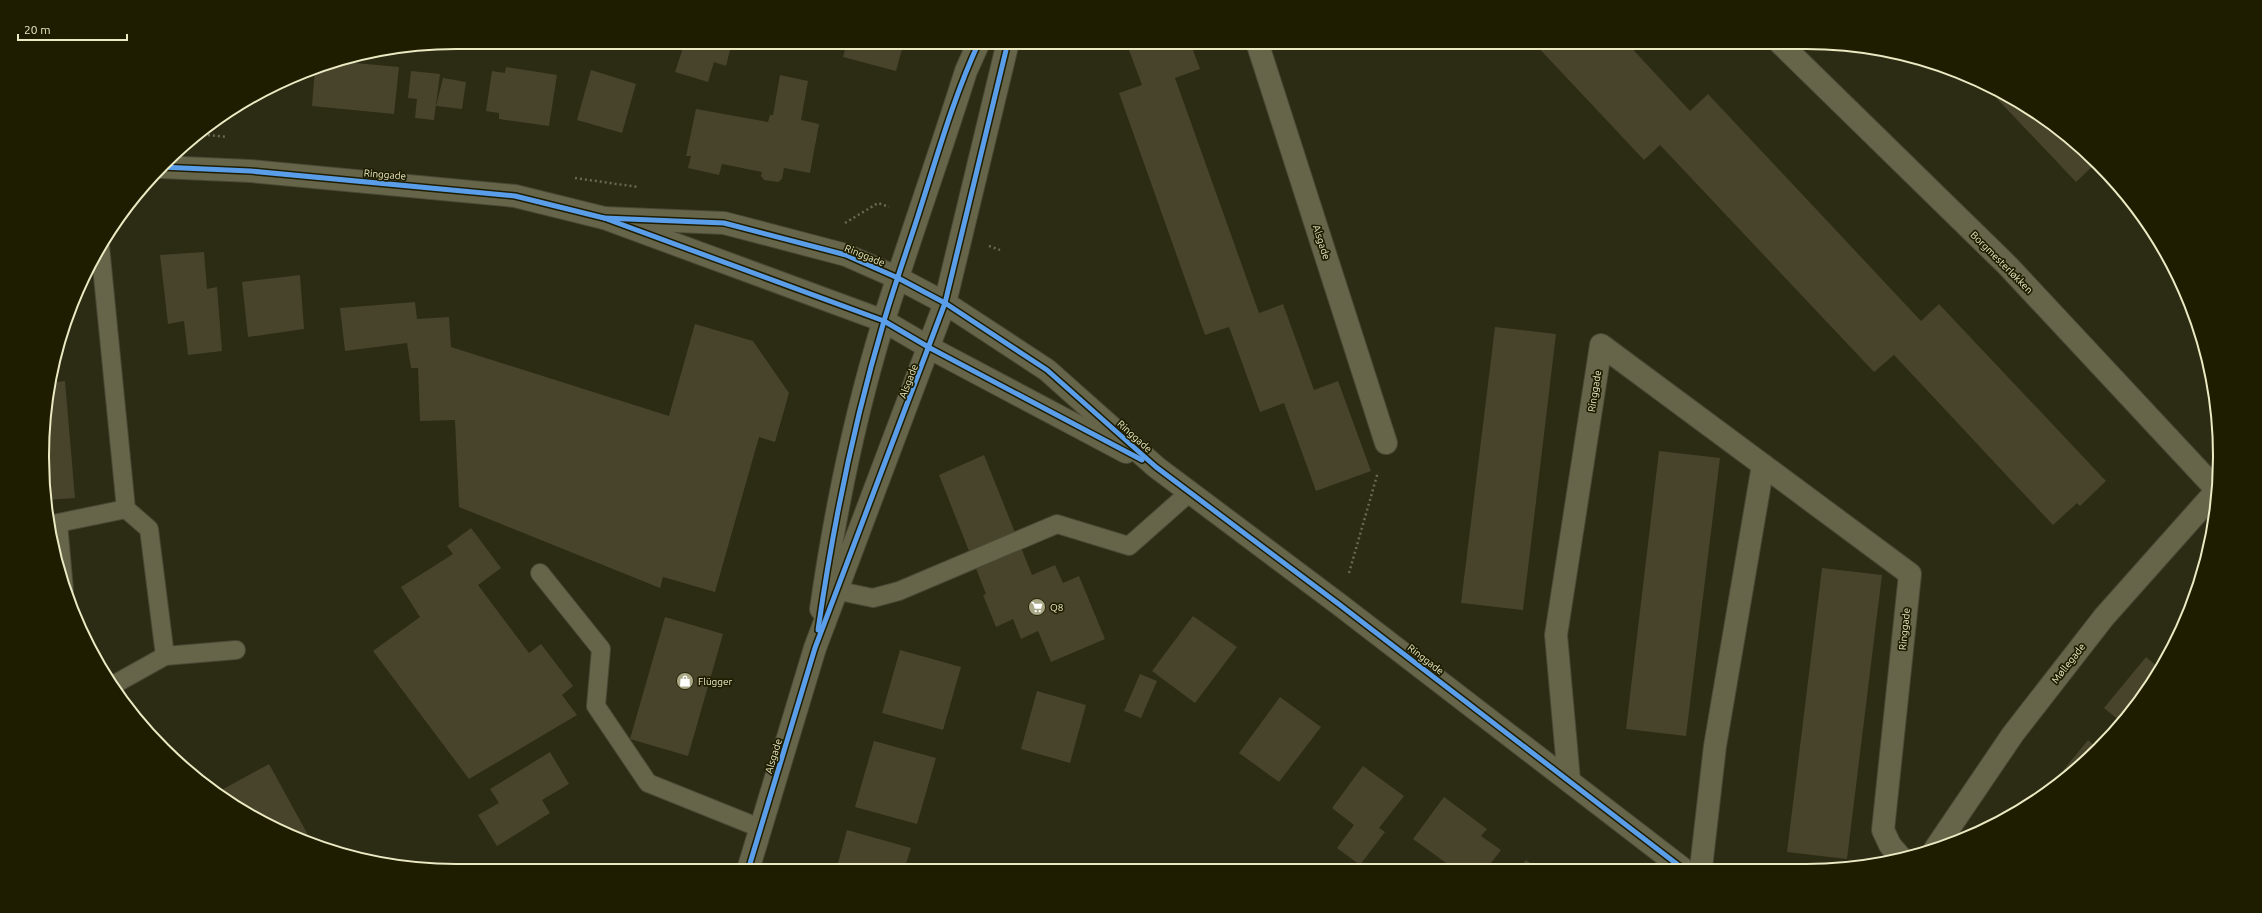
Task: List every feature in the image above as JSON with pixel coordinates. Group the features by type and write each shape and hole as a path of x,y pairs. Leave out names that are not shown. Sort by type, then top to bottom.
{"street":[{"name":"Alsgade","path":"831,589 832,538 865,389 898,278 966,71 976,49"},
{"name":"Alsgade","path":"750,864 815,648 831,589 930,348 946,303 1006,49"},
{"name":"Alsgade","path":"1259,49 1386,443"},
{"name":"Borgmesterløkken","path":"1786,49 2008,266 2212,485"},
{"name":"Ringgade","path":"169,167 250,171 515,196 604,218 884,321 930,348 1156,467"},
{"name":"Ringgade","path":"604,218 724,223 846,255 898,278 946,303 1047,370 1156,467 1340,605 1677,864"},
{"name":"Ringgade","path":"1569,780 1556,635 1601,346 1910,574 1883,830 1890,845 1897,853"},
{"path":"1701,864 1715,746 1763,465"},
{"name":"Møllegade","path":"1941,840 2027,716 2104,617 2211,497"}],"lane":[{"path":"98,264 126,509 149,529 166,656"},
{"path":"831,589 873,598 899,591 1057,524 1129,546 1190,492"},
{"path":"61,551 58,523 126,509"},
{"path":"540,573 601,649 596,706 648,784 760,828"},
{"path":"118,682 166,656 236,650"}],"path":[{"path":"1340,605 1386,443"}],"building":[{"path":"683,49 730,49 726,66 714,62 708,82 675,72"},
{"path":"845,49 902,49 896,71 843,57"},
{"path":"1129,49 1193,49 1200,69 1175,78 1259,313 1283,304 1314,390 1338,381 1371,471 1316,491 1284,403 1260,412 1229,327 1205,335 1119,93 1142,85"},
{"path":"1540,49 1632,49 1690,111 1708,94 1921,321 1939,304 2106,481 2080,506 2077,503 2053,525 1894,355 1874,372 1660,145 1644,160"},
{"path":"355,62 399,67 394,114 312,106 314,75"},
{"path":"506,67 557,75 549,126 499,119 499,113 486,111 492,71 505,73"},
{"path":"591,70 636,84 622,133 577,120"},
{"path":"411,71 440,74 434,120 415,118 417,99 408,98"},
{"path":"780,75 808,81 801,120 819,124 810,173 784,168 782,179 778,182 764,180 761,176 762,172 722,164 719,175 688,168 691,156 686,156 696,109 768,122 770,115 773,115"},
{"path":"443,78 466,82 462,109 436,106"},
{"path":"1994,95 2054,133 2092,167 2076,182"},
{"path":"204,252 207,289 217,287 222,351 188,355 184,321 168,324 160,255"},
{"path":"300,275 304,329 248,337 242,282"},
{"path":"415,302 417,319 449,317 451,347 669,416 695,324 753,341 789,393 775,442 759,437 715,592 663,577 660,588 459,507 455,420 420,421 418,368 411,368 407,343 345,351 340,308"},
{"path":"1495,327 1556,334 1523,610 1461,603"},
{"path":"65,381 75,498 51,500 49,456 50,430 52,403 56,382"},
{"path":"1659,451 1720,458 1686,736 1626,729"},
{"path":"984,455 1032,575 1055,565 1063,583 1079,576 1105,639 1051,662 1038,631 1021,639 1013,619 996,627 983,595 986,594 939,475"},
{"path":"471,528 501,568 478,585 529,653 541,644 573,686 562,695 577,715 469,779 373,651 420,617 401,587 453,554 447,546"},
{"path":"1822,568 1882,575 1847,859 1787,852"},
{"path":"1193,616 1237,647 1195,703 1152,671"},
{"path":"665,617 723,634 688,756 630,739"},
{"path":"900,650 961,667 943,730 882,713"},
{"path":"2146,657 2155,665 2129,705 2117,719 2104,708"},
{"path":"1140,674 1157,681 1141,718 1124,711"},
{"path":"1037,691 1086,705 1070,763 1021,749"},
{"path":"1280,697 1321,727 1279,782 1239,753"},
{"path":"2088,740 2094,745 2074,763 2058,776"},
{"path":"874,741 936,758 917,824 855,807"},
{"path":"550,752 569,784 542,800 550,813 497,846 478,815 499,803 490,789"},
{"path":"269,764 308,836 276,822 222,790"},
{"path":"1363,766 1404,796 1379,828 1385,832 1361,864 1337,848 1354,825 1332,808"},
{"path":"1444,797 1487,829 1481,836 1501,850 1490,864 1447,864 1413,839"},
{"path":"847,830 911,848 906,864 838,864"},
{"path":"1526,860 1532,864 1522,864"}],"cycle path":[{"path":"818,630 830,552 845,474 873,359 945,129 976,49"},
{"path":"750,864 815,648 945,303 1006,49"},
{"path":"169,167 250,171 515,196 604,218 884,321 930,348 1142,460"},
{"path":"604,218 724,223 846,255 898,278 945,303 1047,370 1156,467 1340,605 1677,864"}],"place":[{"name":"Q8","path":"1037,607"},
{"name":"Flügger","path":"685,681"}]}
